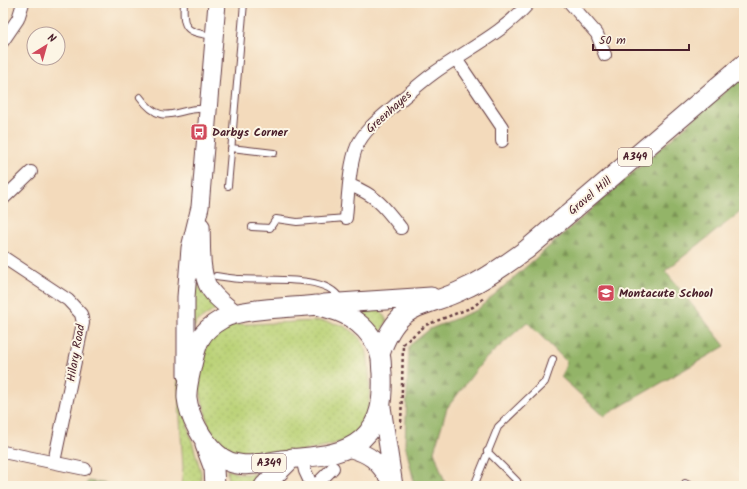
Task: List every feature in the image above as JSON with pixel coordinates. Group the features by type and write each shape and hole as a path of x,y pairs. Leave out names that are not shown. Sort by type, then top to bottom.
{"main road":[{"path":"217,3 200,208 203,266 208,285 217,297 235,313"},
{"name":"Gravel Hill","path":"380,354 385,340 396,322 406,312 464,289 494,273 526,250 744,64"},
{"path":"187,397 186,297 190,248 200,208"},
{"name":"Gravel Hill","path":"317,305 387,299 444,297"},
{"name":"A349","path":"317,305 343,313 358,323 374,341 380,354 383,393 382,407 377,420 362,440 335,453 255,465 238,465 223,460 210,447 200,431 193,418 187,397 194,357 200,338 222,319 235,313 317,305"},
{"path":"382,407 394,486"},
{"name":"A349","path":"200,431 214,469 215,486"},
{"path":"348,448 366,454 377,462 394,486"},
{"name":"A349","path":"264,486 297,458"}],"street":[{"path":"3,41 18,19 23,3"},
{"name":"Greenhayes","path":"346,218 357,147 366,132 377,120 433,73 489,39 507,25 528,3"},
{"path":"570,3 597,34 605,56"},
{"path":"456,59 502,126 502,141"},
{"path":"3,199 31,172"},
{"path":"350,185 365,191 380,201 401,228"},
{"name":"Hilary Road","path":"3,257 68,300 80,314 83,324 54,462"},
{"path":"3,452 85,469"},
{"path":"297,458 314,486 333,468"}],"lane":[{"path":"184,3 184,23 189,30 192,33 214,36"},
{"path":"228,186 244,3"},
{"path":"140,97 150,109 162,115 172,115 196,108 208,109"},
{"path":"232,148 274,153"},
{"path":"252,228 270,228 276,219 297,222 346,218"},
{"path":"216,276 240,279 292,280 314,283 332,288 341,303"},
{"path":"474,486 498,427 545,382 553,358"},
{"path":"488,451 517,481 512,486"},
{"path":"684,486 685,484 691,486"}],"green space":[{"path":"744,75 744,209 665,271 725,346 604,416 561,377 567,362 527,322 483,361 447,408 434,451 446,486 415,486 405,444 409,346 430,329 477,310"},
{"path":"197,283 202,292 217,308 198,321 190,332 194,287"},
{"path":"182,285 188,428 201,472 201,486 181,486 183,468 177,369"},
{"path":"355,309 380,309 387,321 379,335"},
{"path":"317,321 342,325 352,331 362,341 365,347 368,364 369,405 366,419 362,425 347,439 319,448 261,457 248,457 227,453 210,432 199,387 199,373 208,341 213,335 231,325"},
{"path":"227,470 240,474 264,474 253,486 228,486"},
{"path":"88,481 108,484 105,486 85,486"}],"place":[{"name":"Darbys Corner","path":"199,132"},
{"name":"Montacute School","path":"606,293"}]}
